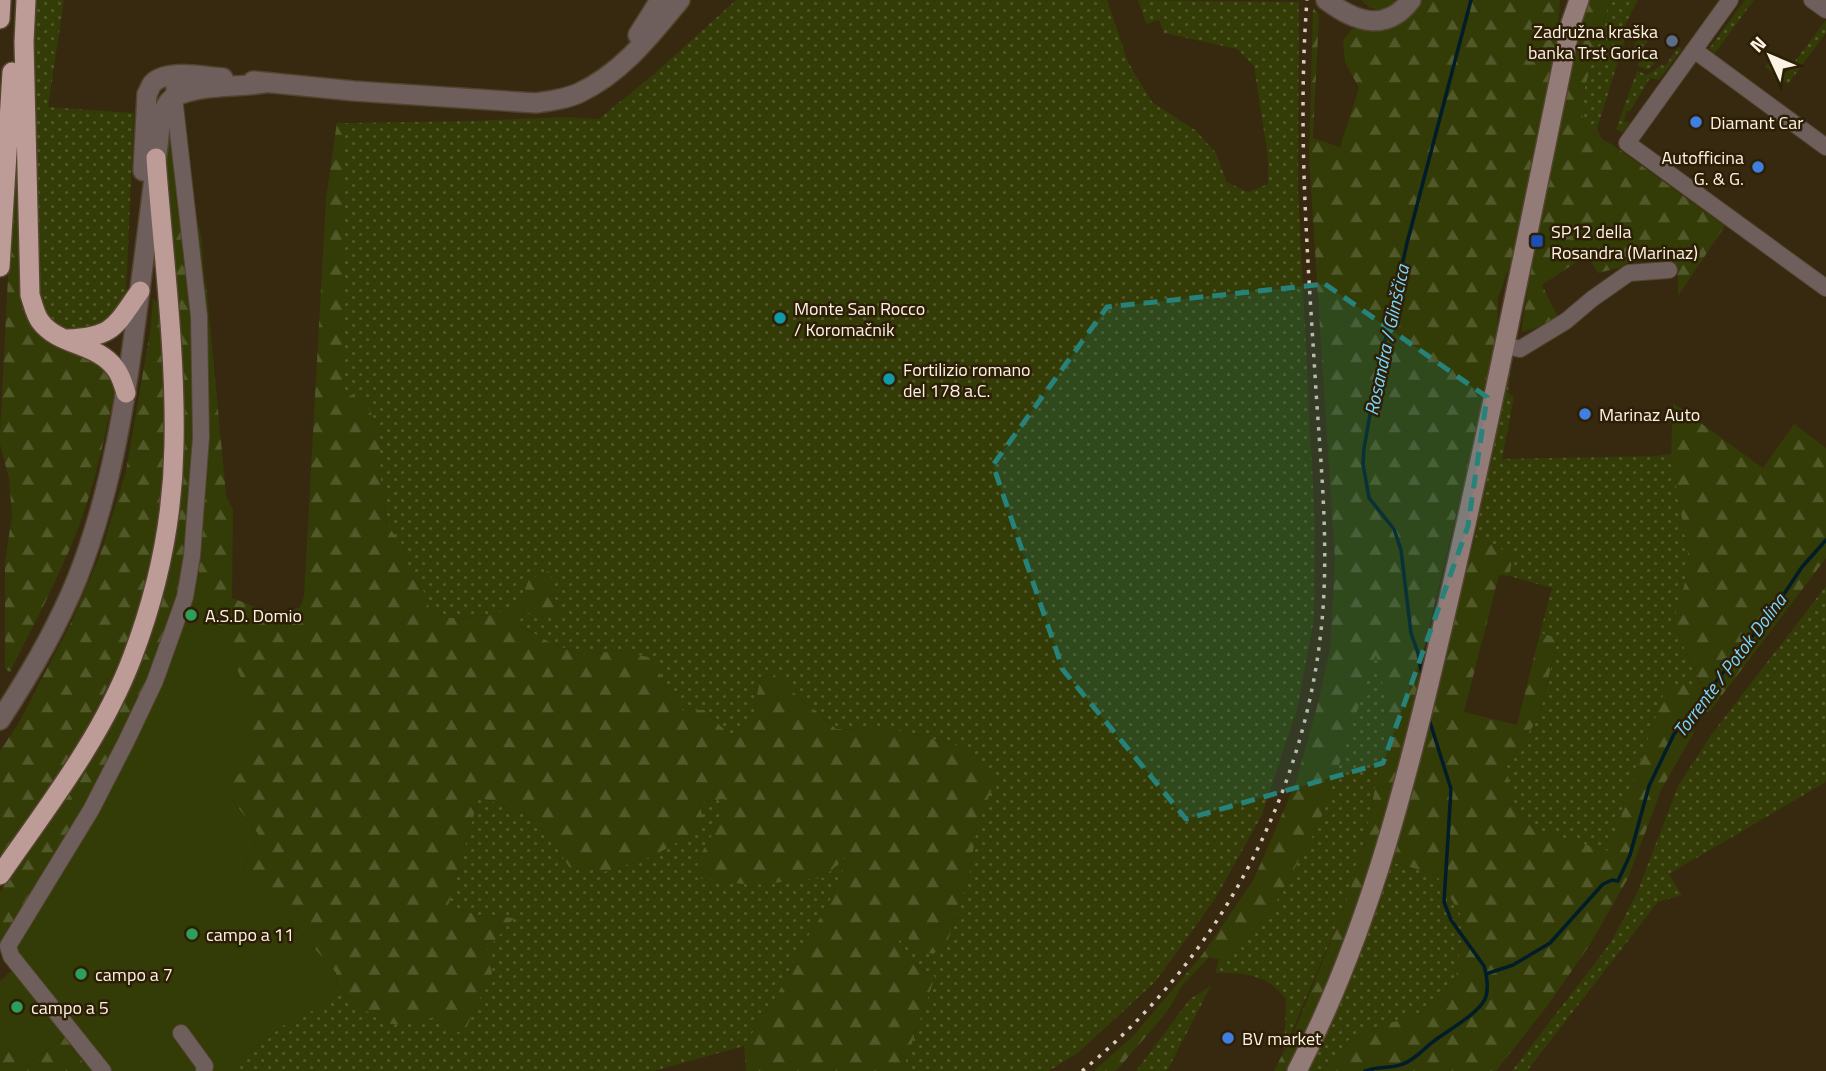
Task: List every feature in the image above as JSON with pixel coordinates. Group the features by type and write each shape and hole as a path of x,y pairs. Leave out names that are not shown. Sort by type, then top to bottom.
{"highway":[{"path":"0,19 1,0"},
{"path":"0,267 17,0"},
{"path":"26,0 26,232 30,295 40,322 58,337 98,352 108,360 119,374 126,393"},
{"path":"0,875 66,780 104,717 132,659 153,596 168,522 174,445 171,360 156,158"},
{"path":"66,340 89,338 110,331 140,291"}],"main road":[{"path":"1571,0 1571,23"},
{"path":"1297,1071 1334,995 1378,876 1395,820 1471,507 1571,23 1579,0"}],"street":[{"path":"614,69 660,0"},
{"path":"145,253 143,160 148,94 152,83 163,76 536,103 578,93 596,84 628,60 680,0"},
{"path":"1334,2 1357,18 1381,23 1398,14 1411,0"},
{"path":"1730,0 1627,143 1826,288"},
{"path":"1812,0 1826,10"},
{"path":"1694,50 1826,146"},
{"path":"103,1071 11,956 9,946 91,810 126,742 155,681 186,597 192,556 201,437 199,316 174,97 175,75"},
{"path":"152,83 174,97"},
{"path":"0,720 44,646 76,581 101,506 114,457 126,393 161,119 166,105 174,97 203,89 265,83"},
{"path":"1504,345 1520,349 1566,321 1629,273 1669,270"},
{"path":"181,1033 205,1066 204,1071"}],"highlighted area":[{"path":"1325,284 1487,397 1468,526 1383,763 1186,819 1063,670 993,465 1107,307"}],"green space":[{"path":"36,0 64,0 48,107 134,113 126,294 107,326 66,330 49,316 36,288"},
{"path":"736,0 1107,0 1128,62 1152,102 1195,130 1216,153 1227,182 1248,192 1268,184 1268,158 1254,66 1237,49 1164,33 1159,20 1146,24 1138,0 1299,2 1298,189 1315,525 1314,619 1297,710 1262,815 1215,899 1156,981 1079,1052 1049,1071 902,1071 935,977 917,966 899,943 900,929 918,949 947,943 970,872 977,825 984,804 956,745 901,731 836,729 773,674 760,679 754,712 732,737 704,710 682,710 652,658 618,651 581,654 553,644 515,623 527,613 529,579 518,607 489,615 450,618 429,610 424,592 407,568 404,547 387,525 381,482 345,392 345,123 564,117 599,119"},
{"path":"1361,0 1397,0 1383,10 1370,8"},
{"path":"1419,0 1560,0 1557,45 1515,251 1498,298 1497,340 1388,808 1360,898 1308,1029 1287,1071 1274,1071 1294,1032 1345,906 1364,846 1389,714 1376,655 1319,824 1271,911 1225,961 1209,957 1182,986 1167,1012 1116,1071 1094,1071 1134,1035 1202,955 1254,879 1296,782 1330,649 1335,561 1309,157 1313,8 1319,15 1313,138 1340,147 1359,88 1345,62 1343,40 1352,29 1390,28 1412,16"},
{"path":"1588,0 1610,0 1580,104 1585,127 1605,145 1614,146 1725,226 1678,296 1678,276 1667,255 1650,253 1633,258 1622,267 1598,273 1587,255 1542,285 1558,317 1521,332 1531,270 1529,250 1579,28"},
{"path":"1610,0 1638,0 1624,27 1623,34 1626,36 1597,129 1602,139 1614,146 1605,145 1585,127 1580,104"},
{"path":"1745,0 1754,0 1715,53 1709,49"},
{"path":"1826,20 1826,33 1788,84 1765,67 1769,61 1786,73"},
{"path":"1649,27 1656,30 1640,52 1655,63 1648,70 1638,66 1639,61 1631,58 1636,41 1642,39"},
{"path":"1679,47 1682,49 1659,80 1650,78 1630,111 1627,111 1624,121 1630,122 1622,133 1616,129 1637,71 1648,75 1662,64 1664,67"},
{"path":"167,118 172,124 176,202 185,253 193,341 195,428 182,578 159,648 99,782 0,949 0,892 86,766 166,571"},
{"name":"A.S.D. Domio","path":"167,118 185,122 188,181 202,239 210,384 198,582 249,696 247,767 223,788 258,834 244,869 336,973 337,986 332,997 322,1006 284,1025 225,1071 86,1071 65,1037 24,1068 0,1037 0,981 11,971 0,949 99,782 159,648 182,578 195,428 193,341 185,253 176,202 172,124"},
{"path":"337,122 345,123 345,392 365,402 379,428 381,482 387,525 404,547 407,568 424,592 430,610 450,618 489,615 518,607 529,579 549,571 560,619 527,613 516,624 553,644 581,654 618,651 653,658 664,683 682,710 704,710 732,737 754,712 760,679 773,674 836,729 901,731 956,745 996,779 977,825 970,872 947,943 933,954 918,949 900,930 899,943 917,966 935,977 902,1071 746,1071 744,1046 780,990 802,946 826,909 852,851 823,878 751,885 697,878 698,859 721,820 724,799 699,803 705,827 651,857 604,872 569,867 549,834 521,812 479,797 448,906 478,915 514,918 486,951 492,973 463,1034 428,1017 400,1025 385,1023 359,1006 337,986 336,973 244,869 258,834 223,788 198,582 210,384 204,260 226,495 233,510 232,598 266,610 291,610 300,607 304,596 326,198"},
{"path":"18,138 23,293 74,351 105,367 116,385 96,474 72,545 10,672 5,669 5,561 12,516 9,479 0,434 12,198"},
{"path":"153,298 160,305 165,371 166,448 156,558 129,642 77,748 0,860 0,751 18,724 71,623 100,555 126,471 150,332"},
{"path":"1506,360 1511,364 1508,393 1514,397 1502,459 1671,454 1690,566 1673,623 1701,685 1667,685 1610,852 1535,831 1511,801 1507,765 1539,717 1558,639 1540,633 1552,588 1509,576 1512,556 1476,534"},
{"path":"1673,403 1763,468 1794,424 1826,448 1826,558 1710,711 1695,714 1693,734 1662,788 1628,878 1591,943 1548,1005 1496,1071 1330,1071 1347,1041 1383,1025 1427,1012 1456,978 1464,920 1436,874 1391,862 1476,534 1513,556 1509,576 1499,575 1464,712 1517,725 1540,633 1558,638 1539,717 1507,765 1511,801 1535,831 1609,851 1667,684 1701,684 1673,623 1690,566 1671,454"},
{"path":"1826,586 1826,782 1669,874 1682,895 1658,902 1527,1071 1512,1071 1611,942 1637,893 1678,786 1711,735"},
{"path":"1376,653 1389,714 1364,846 1345,906 1284,1050 1286,999 1263,980 1215,973 1219,959 1225,961 1271,911 1319,824"},
{"path":"479,797 521,812 549,834 569,867 699,803 725,799 721,820 698,859 853,849 826,909 802,946 780,990 744,1046 654,1071 225,1071 281,1027 320,1006 337,986 359,1006 385,1023 400,1025 428,1017 463,1033 485,951 514,918 478,915 448,906"},
{"path":"1391,862 1436,874 1464,920 1456,978 1427,1012 1383,1025 1347,1041 1330,1071 1306,1071"},
{"path":"1211,986 1167,1071 1136,1071 1190,999"},
{"path":"0,1037 24,1068 65,1037 86,1071 0,1071"}],"waterway":[{"name":"Rosandra / Glinščica","path":"1422,675 1411,633 1401,550 1394,529 1369,498 1363,464 1364,448 1407,243 1471,0"},
{"name":"Torrente / Potok Dolina","path":"1486,974 1513,965 1550,943 1603,884 1612,880 1618,881 1630,855 1649,786 1674,734 1774,609 1802,567 1826,540"},
{"name":"Rosandra / Glinščica","path":"1365,1071 1398,1066 1412,1059 1469,1016 1481,1005 1486,995 1484,966 1451,920 1444,902 1451,789 1429,719"}],"railway":[{"path":"1082,1071 1131,1027 1175,978 1213,926 1247,870 1275,811 1297,749 1313,686 1322,621 1324,534 1303,147 1307,0"}],"place":[{"name":"Zadružna kraška banka Trst Gorica","path":"1672,41"},
{"name":"Diamant Car","path":"1696,122"},
{"name":"Autofficina G. & G.","path":"1758,167"},
{"name":"SP12 della Rosandra (Marinaz)","path":"1537,241"},
{"name":"Monte San Rocco / Koromačnik","path":"780,318"},
{"name":"Fortilizio romano del 178 a.C.","path":"889,379"},
{"name":"Marinaz Auto","path":"1585,414"},
{"name":"A.S.D. Domio","path":"191,615"},
{"name":"campo a 11","path":"192,934"},
{"name":"campo a 7","path":"81,974"},
{"name":"campo a 5","path":"17,1007"},
{"name":"BV market","path":"1228,1038"}]}
